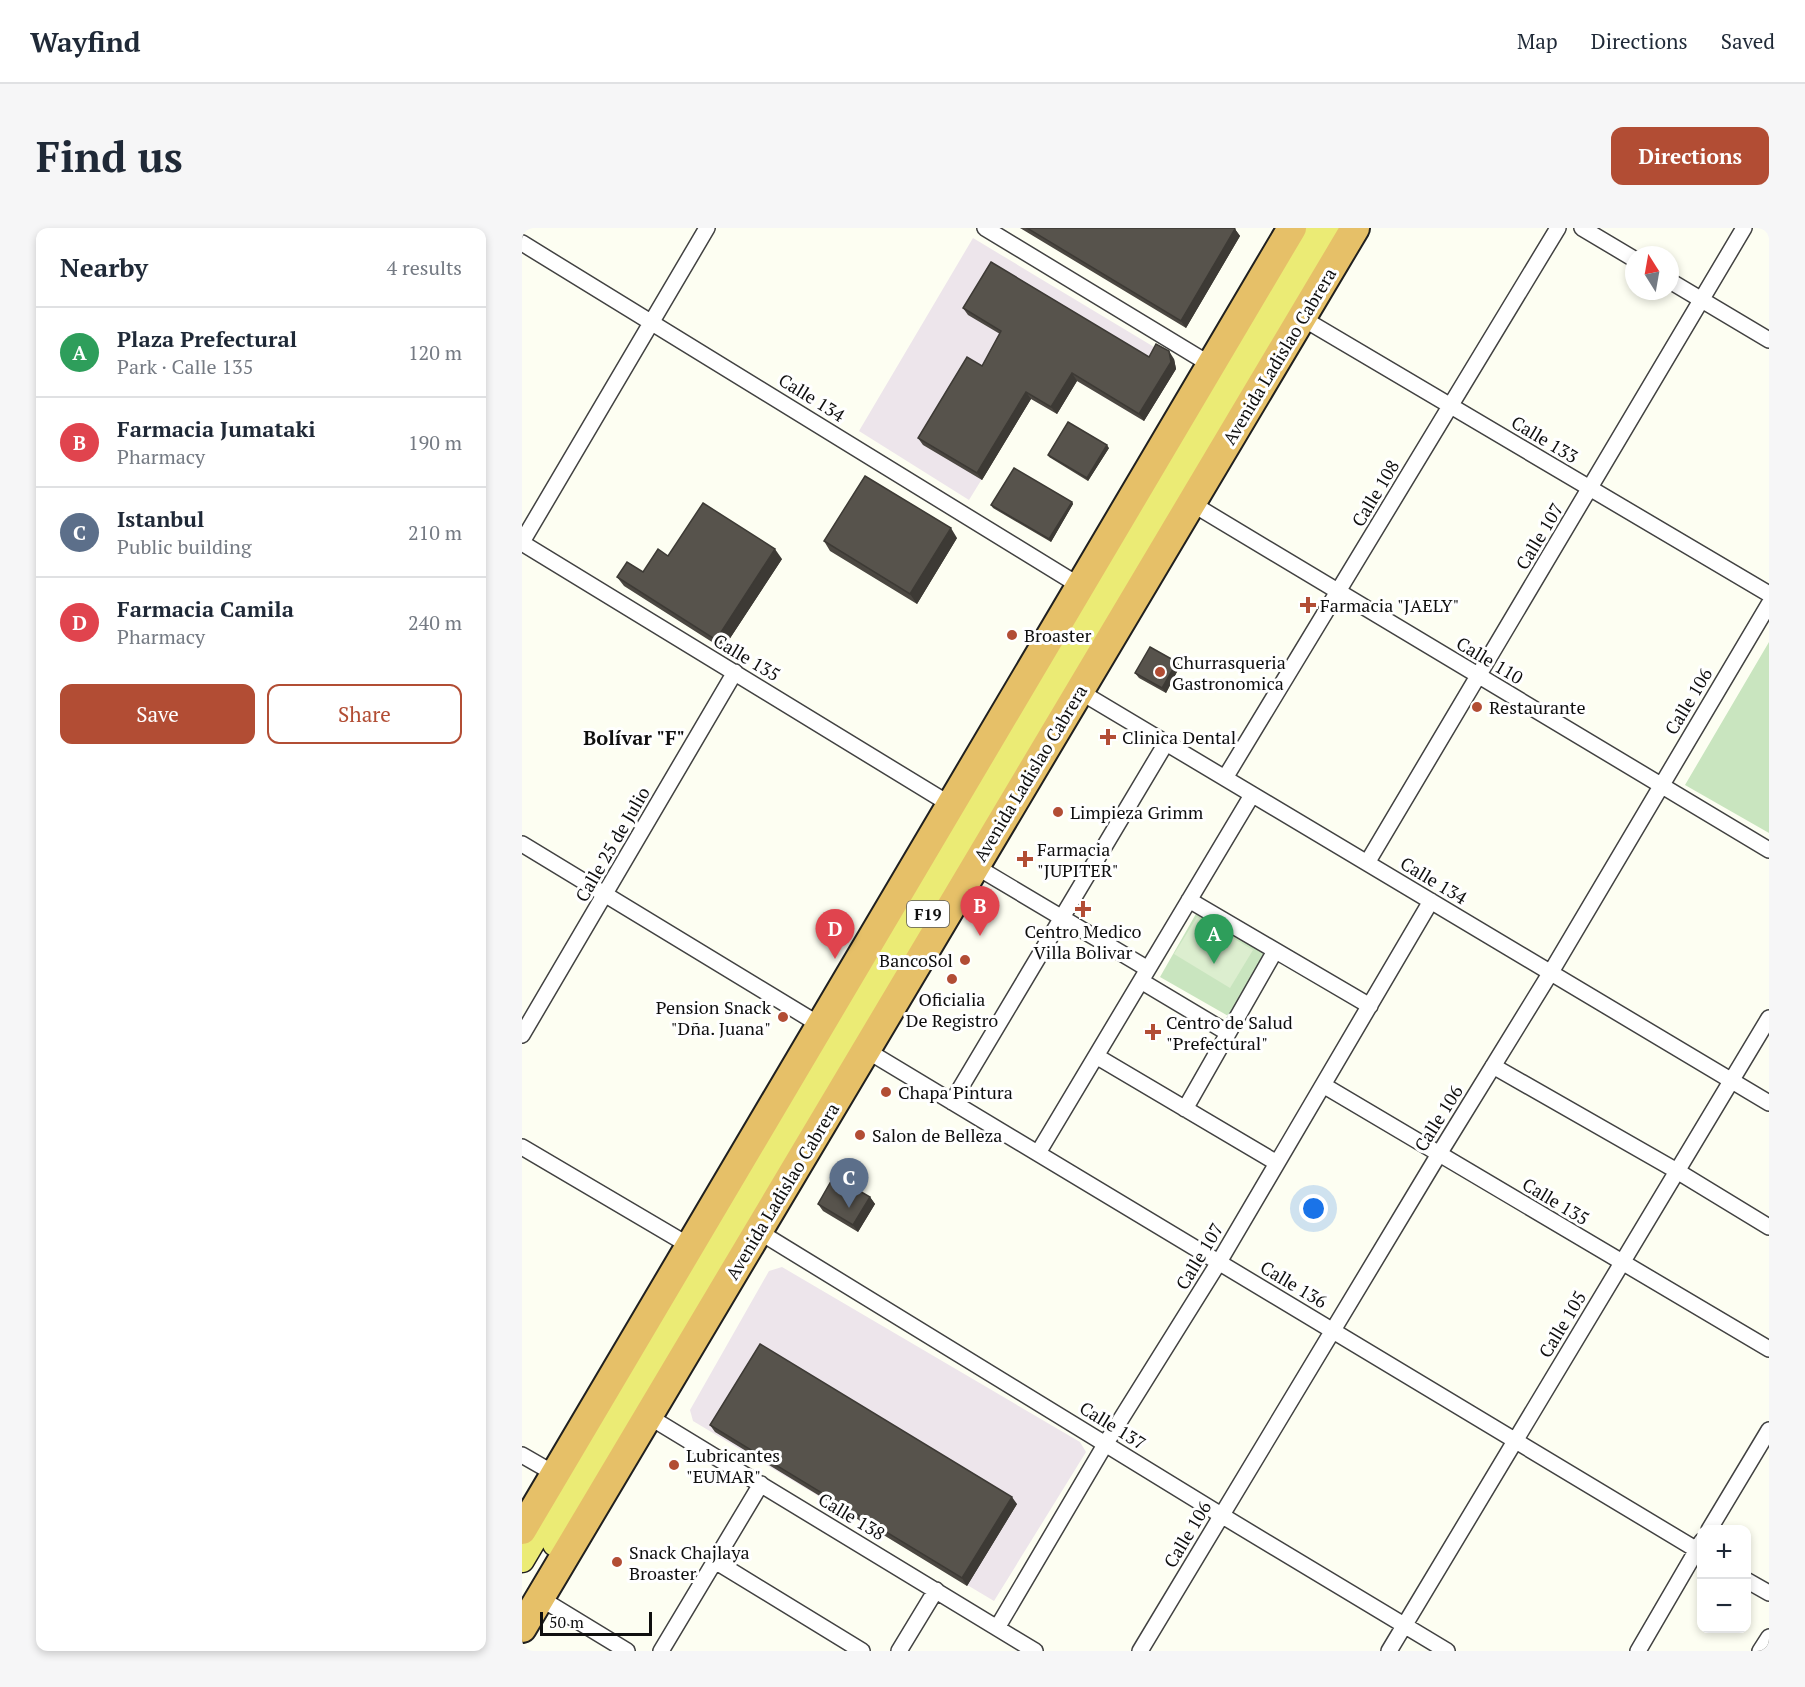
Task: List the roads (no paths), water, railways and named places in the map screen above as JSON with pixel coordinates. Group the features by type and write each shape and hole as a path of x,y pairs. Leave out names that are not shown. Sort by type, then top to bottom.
{"highway":[{"name":"F19","path":"522,1530 1292,228"},
{"name":"Avenida Ladislao Cabrera","path":"522,1628 531,1599 648,1416 1355,228"}],"main road":[{"name":"Avenida Ladislao Cabrera","path":"522,1560 1313,228"},
{"name":"Avenida Ladislao Cabrera","path":"531,1599 1334,228"}],"street":[{"path":"522,542 707,228"},
{"path":"985,228 1211,365"},
{"name":"Calle 108","path":"1225,778 1558,228"},
{"path":"1582,228 1625,254"},
{"name":"Calle 107","path":"1367,863 1744,228"},
{"name":"Calle 134","path":"522,243 1080,586"},
{"path":"1679,287 1769,340"},
{"name":"Calle 133","path":"1302,318 1769,594"},
{"name":"Calle 110","path":"1191,503 1769,850"},
{"name":"Calle 135","path":"522,542 951,805"},
{"name":"Calle 106","path":"1140,1651 1551,972 1769,604"},
{"name":"Calle 25 de Julio","path":"522,1035 735,672"},
{"name":"Calle 134","path":"1079,691 1769,1103"},
{"path":"952,1102 1166,743"},
{"path":"1038,1153 1252,795"},
{"path":"522,843 820,1025"},
{"path":"975,866 1063,918 1228,1033"},
{"path":"1189,900 1370,1006"},
{"name":"Calle 107","path":"997,1628 1106,1443 1219,1262 1431,902"},
{"path":"1185,1109 1275,951"},
{"name":"Calle 105","path":"1389,1651 1769,1018"},
{"name":"Calle 136","path":"866,1050 1515,1440 1697,1546"},
{"path":"1096,1056 1277,1163"},
{"path":"1493,1066 1677,1171 1769,1227"},
{"name":"Calle 135","path":"1323,1085 1769,1350"},
{"path":"522,1147 690,1246"},
{"name":"Calle 137","path":"758,1231 1447,1651"},
{"name":"Calle 138","path":"648,1416 1035,1651"},
{"path":"1712,1525 1769,1430"},
{"path":"522,1455 555,1474"},
{"path":"661,1651 762,1484"},
{"path":"1638,1651 1697,1553"},
{"path":"715,1562 862,1651"},
{"path":"1751,1583 1769,1593"},
{"path":"899,1651 936,1590"},
{"path":"531,1599 627,1651"},
{"path":"1760,1651 1769,1637"}],"place":[{"name":"Farmacia \"JAELY\"","path":"1308,605"},
{"name":"Broaster","path":"1012,635"},
{"name":"Churrasqueria Gastronomica","path":"1160,672"},
{"name":"Restaurante","path":"1477,707"},
{"name":"Clinica Dental","path":"1108,737"},
{"name":"Limpieza Grimm","path":"1058,812"},
{"name":"Farmacia \"JUPITER\"","path":"1025,859"},
{"name":"Centro Medico Villa Bolivar","path":"1083,909"},
{"name":"Farmacia Jumataki","path":"980,936"},
{"name":"Farmacia Camila","path":"835,959"},
{"name":"BancoSol","path":"965,960"},
{"name":"Plaza Prefectural","path":"1214,964"},
{"name":"Oficialia De Registro","path":"952,979"},
{"name":"Pension Snack \"Dña. Juana\"","path":"783,1017"},
{"name":"Centro de Salud \"Prefectural\"","path":"1153,1032"},
{"name":"Chapa Pintura","path":"886,1092"},
{"name":"Salon de Belleza","path":"860,1135"},
{"name":"Istanbul","path":"849,1208"},
{"name":"Lubricantes \"EUMAR\"","path":"674,1465"},
{"name":"Snack Chajlaya Broaster","path":"617,1562"}],"district":[{"name":"Bolívar \"F\"","path":"634,737"}]}
